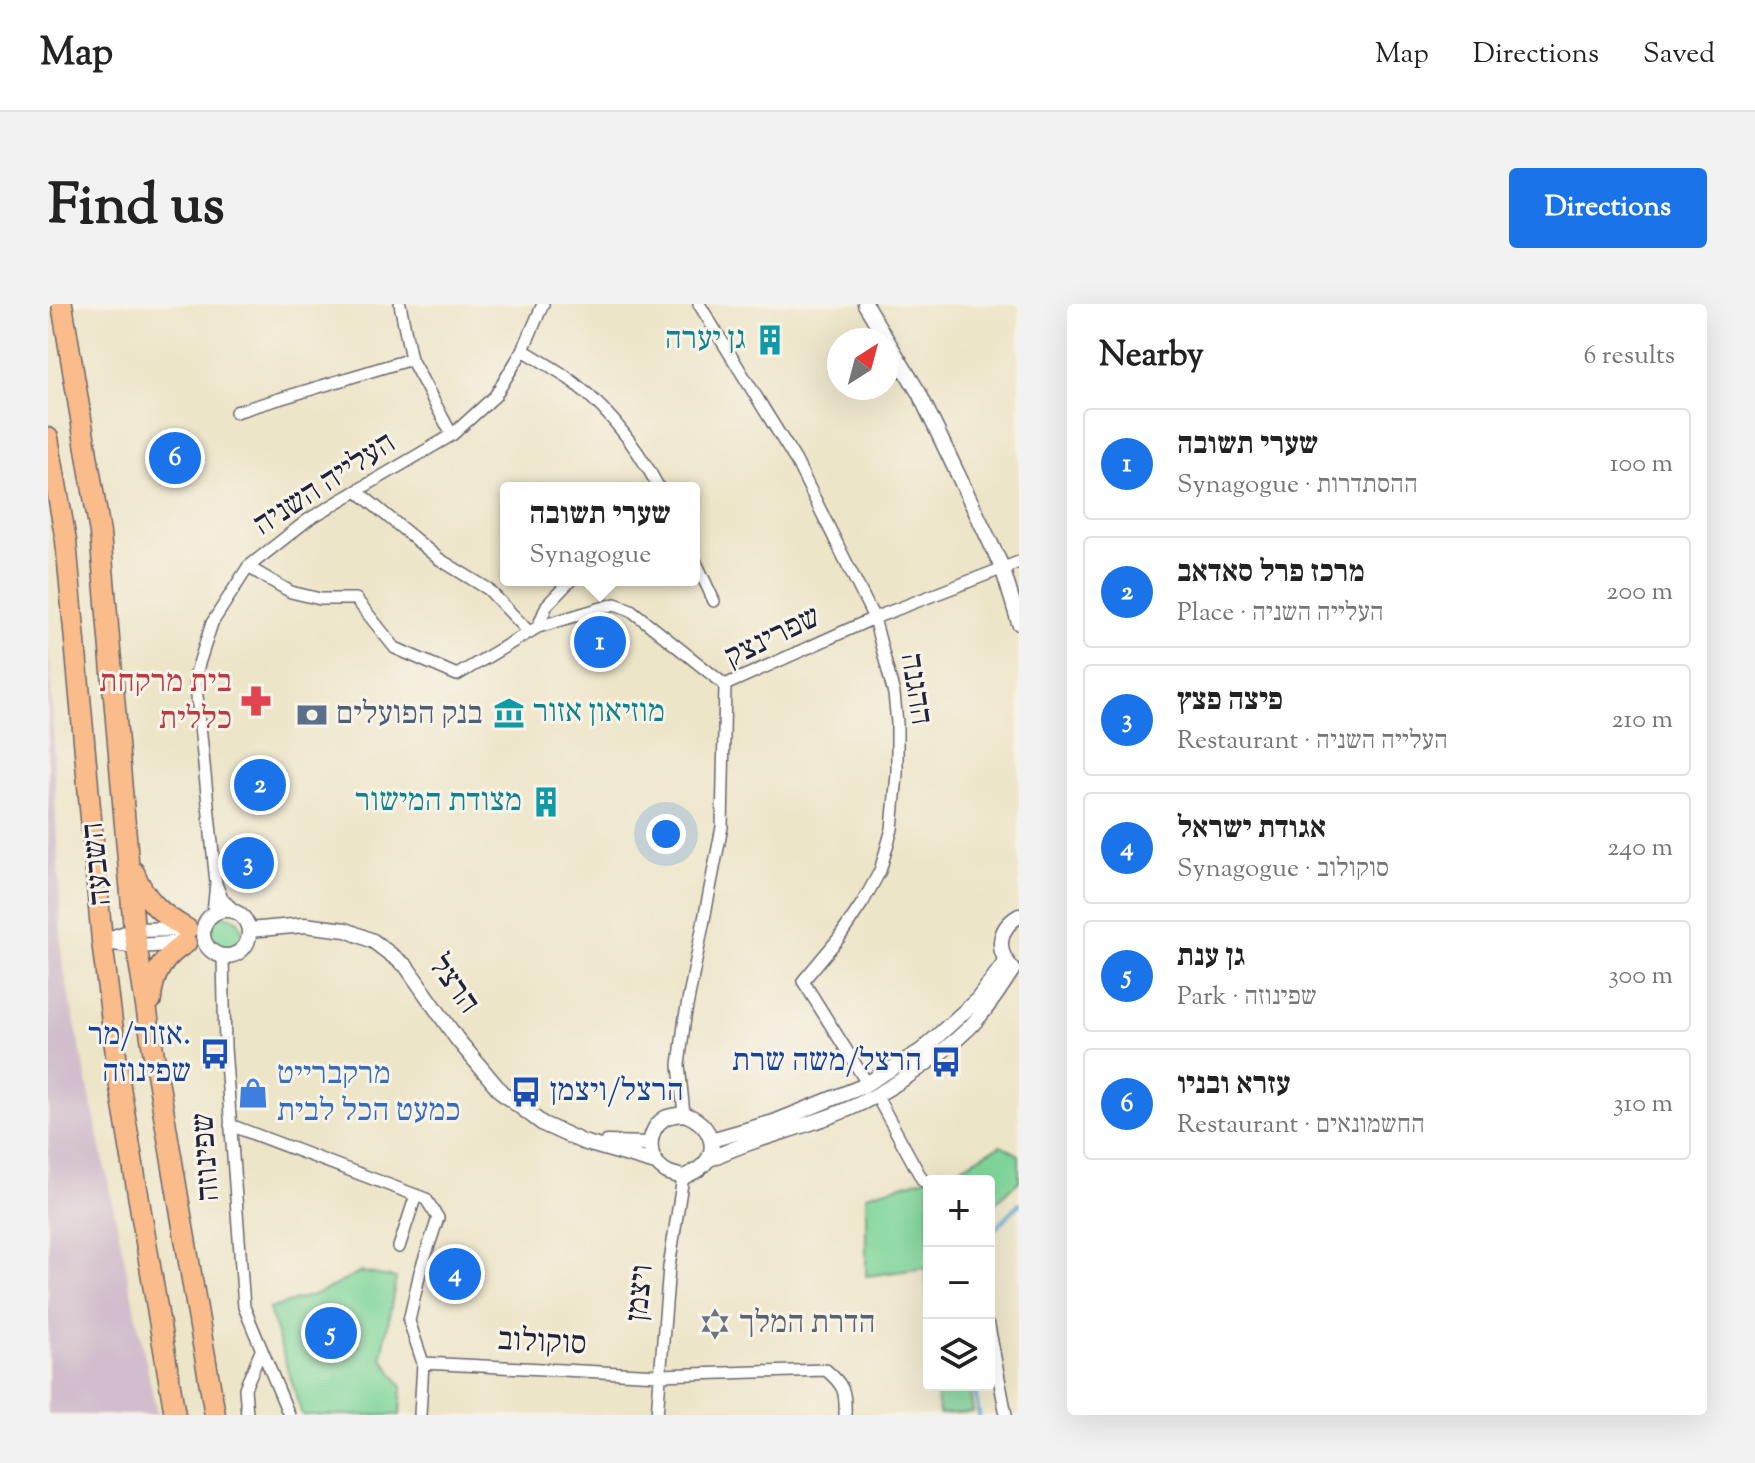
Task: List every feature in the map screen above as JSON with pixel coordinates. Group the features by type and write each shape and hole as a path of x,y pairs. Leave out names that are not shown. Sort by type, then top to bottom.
{"highway":[{"name":"השבעה","path":"62,304 100,533 136,938 215,1415"},
{"name":"השבעה","path":"48,438 66,541 102,941 120,1087 175,1415"},
{"path":"126,845 144,893 161,912 195,936 168,956 155,976 151,989 152,1044"}],"street":[{"path":"400,304 411,359 452,435"},
{"name":"העלייה השניה","path":"213,913 216,883 195,676 212,623 248,567 309,519 452,435 495,396 523,350 543,304"},
{"name":"ההגנה","path":"699,304 796,461 874,618 892,683 897,723 897,774 892,829 880,871 839,938 803,981 871,1089 923,1181"},
{"path":"865,304 919,393 1002,567 1019,623"},
{"path":"523,350 562,374 599,405 625,433 655,482"},
{"path":"236,412 411,359"},
{"path":"357,491 439,559 488,589 534,630"},
{"name":"שפרינצק","path":"684,1114 679,1065 682,1041 722,827 725,685 874,618 1019,562"},
{"path":"248,567 291,592 320,599 356,599 395,648 457,675 534,630 615,604 631,610 725,685"},
{"path":"700,571 714,601"},
{"path":"534,630 547,605 565,586"},
{"name":"העלייה השניה","path":"216,883 222,899 235,911"},
{"path":"102,941 195,936 212,952 230,956 242,950 249,930 244,919 227,909 208,917 195,936"},
{"path":"708,1160 711,1140 708,1131 694,1117 674,1115 657,1125 650,1144 656,1163 663,1170 683,1177 731,1148 842,1112 921,1051 1013,967 1001,951 1001,940 1004,929 1019,916"},
{"name":"הרצל","path":"249,930 304,925 346,930 373,941 406,966 457,1039 503,1094 543,1124 583,1142 656,1163"},
{"name":"שפינוזה","path":"223,956 225,1048 244,1307 289,1415"},
{"path":"711,1140 871,1089"},
{"path":"230,1125 426,1199 438,1218 420,1272 409,1321 423,1363 420,1415"},
{"name":"הרצל","path":"583,1142 650,1144"},
{"name":"ויצמן","path":"657,1415 669,1267 683,1177"},
{"path":"399,1247 416,1195"},
{"path":"247,1415 245,1388 261,1351"},
{"path":"995,1357 1006,1415"},
{"name":"סוקולוב","path":"423,1363 659,1375 826,1370 843,1389 845,1415"}],"shaded area":[{"path":"48,646 62,961 157,1415 48,1415"}],"green space":[{"path":"226,916 237,921 242,932 237,943 226,948 215,943 210,932 215,921"},
{"path":"1001,1145 1019,1155 1019,1181 995,1203 995,1175 937,1175 958,1169"},
{"path":"923,1179 923,1268 866,1276 866,1195"},
{"path":"361,1272 396,1278 382,1357 402,1387 400,1415 302,1415 269,1309 324,1291"},
{"path":"937,1391 970,1391 973,1412 939,1414"}],"waterway":[{"path":"995,1229 1019,1204"},
{"path":"975,1391 979,1415"}],"place":[{"name":"גן יערה","path":"770,340"},
{"name":"עזרא ובניו","path":"175,458"},
{"name":"שערי תשובה","path":"600,642"},
{"name":"בית מרקחת כללית","path":"256,701"},
{"name":"מוזיאון אזור","path":"509,713"},
{"name":"בנק הפועלים","path":"312,715"},
{"name":"מרכז פרל סאדאב","path":"260,785"},
{"name":"מצודת המישור","path":"546,802"},
{"name":"פיצה פצץ","path":"248,863"},
{"name":"אזור/מר. שפינוזה","path":"215,1054"},
{"name":"הרצל/משה שרת","path":"946,1062"},
{"name":"הרצל/ויצמן","path":"526,1092"},
{"name":"מרקברייט כמעט הכל לבית","path":"253,1093"},
{"name":"אגודת ישראל","path":"455,1274"},
{"name":"הדרת המלך","path":"715,1324"},
{"name":"גן ענת","path":"331,1333"}]}
